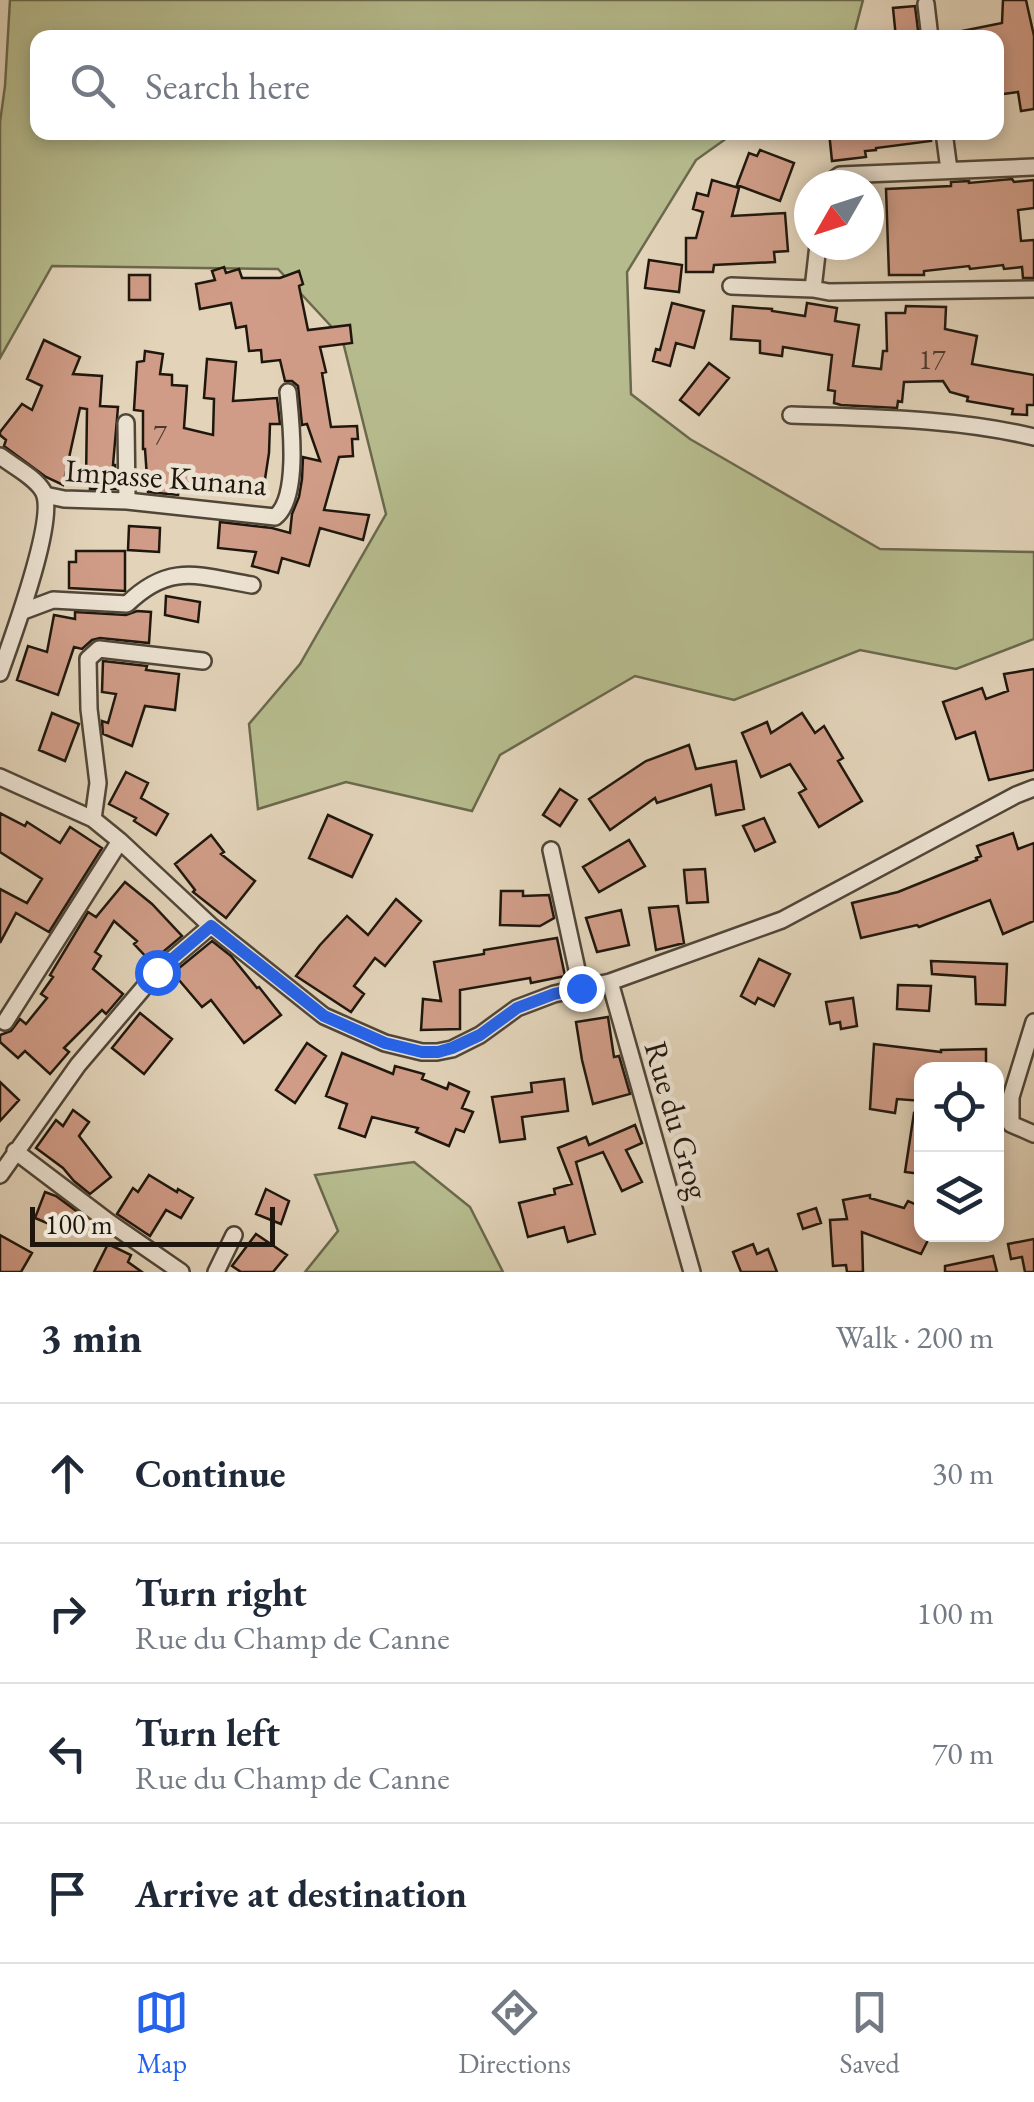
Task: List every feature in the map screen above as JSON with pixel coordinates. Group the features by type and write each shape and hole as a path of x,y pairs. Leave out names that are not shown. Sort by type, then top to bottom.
{"street":[{"path":"926,4 929,30"},
{"path":"945,140 949,170"},
{"path":"884,173 1034,167"},
{"path":"813,289 816,260"},
{"path":"731,286 829,292 1034,289"},
{"name":"Impasse Kunana","path":"46,496 274,517 286,501 294,450 288,392"},
{"path":"791,414 944,422 1034,437"},
{"path":"126,422 127,501"},
{"path":"0,456 38,485 46,496 46,526 0,673"},
{"path":"21,612 53,600 127,604 156,582 188,574 252,585"},
{"path":"93,820 98,783 89,710 88,659 99,649 203,661"},
{"path":"0,777 93,820 211,926 324,1016 385,1043 422,1052 452,1048 480,1035 517,1008 554,994 610,982 782,920 1034,788"},
{"path":"5,1022 120,841"},
{"path":"550,850 581,988"},
{"path":"0,1176 78,1065 157,972 211,926"},
{"name":"Rue du Grog","path":"610,982 692,1272"},
{"path":"1034,1022 1010,1096 1011,1124 1034,1134"},
{"path":"15,1151 110,1224 181,1272"},
{"path":"216,1272 234,1235"}],"green space":[{"path":"10,0 863,0 855,30 30,30 30,140 724,140 696,160 627,272 631,394 690,439 880,549 1034,552 1034,639 956,669 860,650 734,700 635,676 500,755 472,811 346,782 258,809 249,724 300,664 386,514 342,338 278,269 52,266 0,358 0,122"},
{"path":"414,1162 470,1207 503,1272 305,1272 338,1231 315,1175"}],"building":[{"path":"1003,0 1026,0 1034,36 1034,109 1021,111 1018,92 1004,94 1004,30 967,30 1002,23"},
{"path":"915,6 918,30 895,30 893,8"},
{"path":"830,140 931,140 876,148 865,151 866,157 832,161"},
{"path":"760,150 794,163 780,201 737,185 749,153 757,156"},
{"path":"712,180 739,188 732,216 785,213 788,251 774,252 775,262 714,265 713,272 686,272 686,238 696,238 703,212 693,209 697,193 708,196"},
{"path":"1034,180 1034,208 1018,210 1021,241 1034,240 1034,278 1023,278 1022,267 1004,269 1003,265 924,271 924,275 889,275 886,189"},
{"path":"649,260 682,265 679,292 645,288"},
{"path":"224,267 226,273 239,269 242,278 280,278 299,271 308,330 350,325 352,343 320,347 331,427 357,426 358,439 352,439 353,456 339,457 324,510 369,515 363,540 320,528 309,566 282,558 278,573 252,566 256,552 218,548 220,522 290,533 303,457 320,461 307,424 302,425 298,386 285,381 280,360 262,362 261,350 249,351 246,326 236,328 231,303 200,309 196,284 215,280 212,271"},
{"path":"129,275 150,275 150,300 129,300"},
{"path":"672,303 704,311 694,348 676,343 670,366 653,361 656,349 660,350"},
{"path":"807,303 837,308 835,321 859,325 853,366 881,369 883,351 887,351 886,313 905,313 906,306 946,307 945,329 977,336 972,364 1034,375 1034,405 1027,405 1027,415 1012,414 1013,409 967,401 968,397 950,392 943,381 904,382 902,402 898,401 897,408 841,405 834,403 835,391 828,390 832,355 783,347 782,356 760,353 760,341 731,339 733,306 805,316"},
{"path":"44,340 80,357 73,374 102,376 100,406 118,407 113,465 116,489 90,489 90,481 86,481 87,409 80,408 63,485 4,446 6,440 0,432 22,404 32,410 42,386 27,379"},
{"path":"145,351 163,354 160,374 172,375 172,385 187,386 184,428 213,435 214,399 204,398 207,359 236,362 233,401 277,398 280,424 270,424 263,492 196,477 194,486 179,483 178,495 148,492 143,411 134,410 137,362 144,361"},
{"path":"709,363 729,378 699,415 680,400"},
{"path":"129,526 160,528 159,552 128,550"},
{"path":"76,551 125,551 125,591 69,588 69,562 76,562"},
{"path":"166,596 200,602 198,622 165,615"},
{"path":"75,612 126,615 151,612 149,643 100,638 82,649 74,647 58,695 17,680 28,646 47,652 54,615 75,619"},
{"path":"103,661 179,674 175,710 145,706 132,746 103,734 102,721 108,723 116,694 102,692"},
{"path":"1034,669 1034,770 989,780 975,732 956,739 943,702 982,688 986,699 1008,691 1004,674"},
{"path":"52,713 79,724 65,761 39,750"},
{"path":"802,713 815,733 824,726 843,758 838,761 862,801 819,827 799,793 806,789 790,764 761,777 742,733 767,722 771,733"},
{"path":"689,745 696,769 736,761 744,809 716,815 711,785 657,803 655,798 610,830 589,799 646,761"},
{"path":"126,772 148,783 141,798 168,814 156,835 134,821 136,818 109,804"},
{"path":"560,789 577,800 560,826 543,815"},
{"path":"0,813 25,826 27,822 60,843 70,827 102,848 49,932 16,913 0,943 0,889 27,903 42,879 0,852"},
{"path":"328,815 372,835 352,877 309,858"},
{"path":"764,818 775,842 755,851 743,826"},
{"path":"1013,833 1018,849 1034,843 1034,921 1003,934 990,900 919,927 861,938 852,903 898,892 977,860 981,856 977,846"},
{"path":"211,835 224,852 221,854 255,881 226,918 193,892 175,864"},
{"path":"629,840 645,866 599,892 583,867"},
{"path":"705,869 708,902 687,903 684,870"},
{"path":"125,882 182,936 151,962 134,944 137,941 114,921 95,952 101,956 93,969 123,994 106,1014 102,1010 64,1048 69,1052 50,1074 25,1051 18,1058 0,1042 0,1035 11,1031 20,1019 26,1024 47,998 41,994 53,977 50,975 88,912 96,917"},
{"path":"501,891 523,891 523,896 549,895 554,918 540,926 500,925"},
{"path":"396,899 421,921 385,966 375,958 354,986 364,994 351,1012 296,976 347,916 368,935"},
{"path":"678,906 684,943 656,950 649,908"},
{"path":"621,910 629,945 597,952 586,918"},
{"path":"557,938 565,976 460,990 460,1029 421,1030 423,999 441,1001 434,962"},
{"path":"212,941 231,956 281,1015 244,1043 211,1000 202,1007 173,973"},
{"path":"759,959 790,974 774,1006 758,998 755,1004 741,996"},
{"path":"931,961 1007,964 1005,1005 976,1004 975,977 932,974"},
{"path":"898,985 931,986 929,1011 897,1009"},
{"path":"853,998 857,1026 841,1029 840,1022 830,1024 826,1002"},
{"path":"140,1013 172,1039 144,1074 112,1048"},
{"path":"608,1017 614,1057 619,1056 630,1094 593,1104 576,1022"},
{"path":"307,1043 326,1056 295,1103 276,1090"},
{"path":"874,1044 941,1052 986,1049 986,1062 914,1062 914,1100 897,1099 895,1113 870,1109"},
{"path":"342,1053 393,1074 395,1066 424,1074 422,1079 447,1089 449,1083 469,1092 462,1108 473,1112 464,1132 456,1129 449,1146 416,1132 418,1128 372,1117 365,1137 339,1128 347,1104 326,1096"},
{"path":"564,1079 568,1111 522,1117 525,1139 500,1142 492,1097 532,1092 531,1083"},
{"path":"0,1082 19,1100 0,1121"},
{"path":"73,1110 89,1122 79,1136 111,1177 90,1194 36,1148 56,1120 63,1126"},
{"path":"914,1113 914,1173 905,1172"},
{"path":"635,1125 642,1143 626,1150 642,1182 622,1191 603,1152 576,1162 595,1234 568,1242 564,1227 528,1237 519,1203 555,1194 554,1189 572,1184 558,1148 586,1137 589,1145"},
{"path":"149,1175 193,1198 181,1218 166,1210 150,1236 117,1214 133,1188 138,1192"},
{"path":"266,1189 289,1201 281,1224 256,1214"},
{"path":"45,1192 79,1213 71,1233 35,1218"},
{"path":"870,1195 904,1208 908,1201 914,1204 914,1242 927,1242 921,1254 862,1232 863,1272 847,1272 846,1265 833,1266 830,1220 847,1219 843,1200"},
{"path":"816,1208 821,1223 803,1229 798,1214"},
{"path":"256,1234 287,1255 273,1272 241,1272 232,1266"},
{"path":"0,1235 32,1253 21,1272 0,1272"},
{"path":"1034,1239 1034,1272 1025,1272 1022,1257 1011,1259 1008,1244"},
{"path":"108,1244 131,1255 128,1262 142,1272 94,1272"},
{"path":"753,1244 757,1254 768,1249 777,1272 741,1272 733,1252"},
{"path":"993,1256 997,1272 945,1272 945,1266"}],"route":[{"path":"157,972 211,926 324,1016 385,1043 422,1052 452,1048 480,1035 517,1008 581,988"}]}
